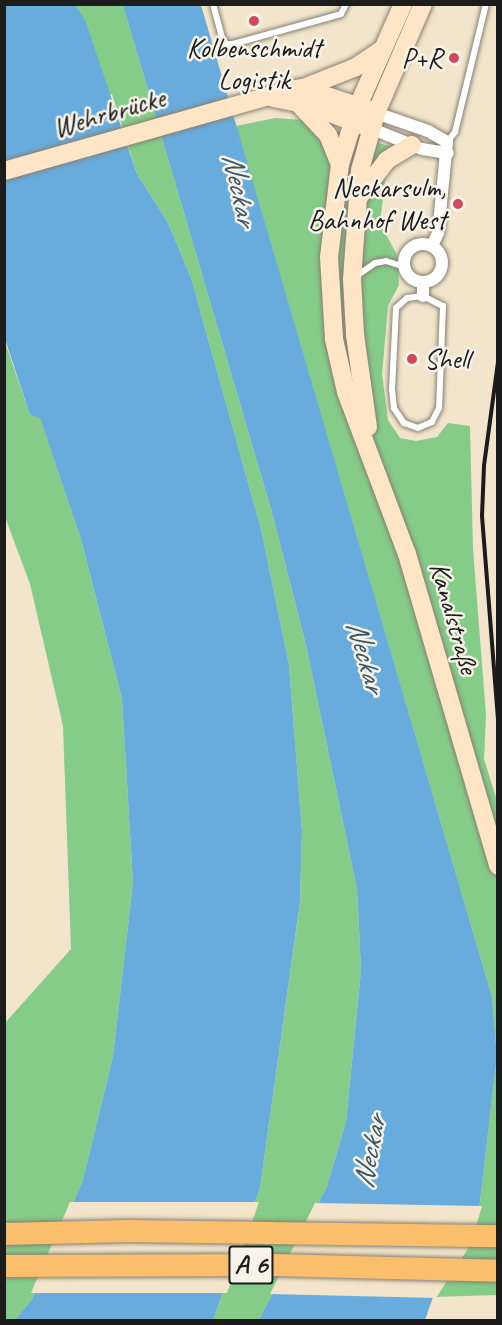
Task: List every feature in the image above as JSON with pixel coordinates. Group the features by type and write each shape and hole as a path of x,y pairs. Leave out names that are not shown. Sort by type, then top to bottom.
{"highway":[{"name":"A 6","path":"4,1234 128,1231 498,1236"},
{"name":"A 6","path":"4,1266 238,1265 498,1271"}],"main road":[{"name":"Kanalstraße","path":"403,4 355,113 340,164 329,257 334,339 346,392 407,554 498,866"},
{"name":"Kanalstraße","path":"372,456 355,334 352,279 357,201 373,121 423,4"},
{"name":"Wehrbrücke","path":"4,171 263,98 300,95 356,67 381,50"},
{"path":"300,95 373,121"},
{"path":"300,95 328,135 340,164"},
{"path":"357,201 387,160 412,145"}],"street":[{"path":"373,121 412,145 448,148"},
{"path":"373,121 428,131 448,148"},
{"path":"432,246 438,233 448,148"},
{"path":"432,246 441,256 441,269 434,278 423,282 415,280 405,267 411,248 432,246"},
{"path":"423,282 423,296"}],"lane":[{"path":"213,4 222,37 226,44 233,45 341,14 346,4"},
{"path":"448,148 455,132 486,4"},
{"path":"352,279 375,263 386,261 405,267"},
{"path":"423,296 443,306 439,408 432,422 418,428 404,423 394,408 392,390 396,308 407,298 423,296"}],"green space":[{"path":"75,5 123,5 273,516 306,645 357,889 361,970 346,1122 327,1186 259,1320 213,1320 260,1188 300,903 302,831 289,665 261,529 191,278 168,223 137,174 112,94 108,95"},
{"path":"275,118 303,120 389,146 380,223 397,255 399,285 388,306 382,374 388,420 400,438 416,441 437,437 448,423 470,426 473,549 486,715 484,759 498,804 497,1295 433,1297 479,1210 497,1056 492,997 236,126"},
{"path":"4,339 30,415 40,417 81,539 122,699 133,883 113,1056 83,1180 32,1299 15,1320 4,1320 5,1023 71,949 63,726 30,584 5,517"}],"water":[{"path":"4,5 75,5 85,20 137,174 168,223 191,278 261,529 289,665 302,831 300,902 260,1188 213,1320 15,1320 32,1299 83,1180 113,1056 133,883 122,699 81,539 40,418 30,415 5,339"},
{"name":"Neckar","path":"123,5 201,5 492,997 497,1056 479,1210 468,1242 433,1297 425,1320 259,1320 327,1186 346,1122 361,970 357,889 306,645 273,516"}],"pier":[{"path":"70,1202 259,1202 227,1293 31,1293"},
{"path":"315,1203 482,1206 471,1244 436,1298 270,1294"}],"railway":[{"path":"498,362 484,466 482,516 498,719"}],"place":[{"name":"Kolbenschmidt Logistik","path":"254,21"},
{"name":"P+R","path":"454,58"},
{"name":"Neckarsulm, Bahnhof West","path":"458,204"},
{"name":"Shell","path":"412,359"}]}
